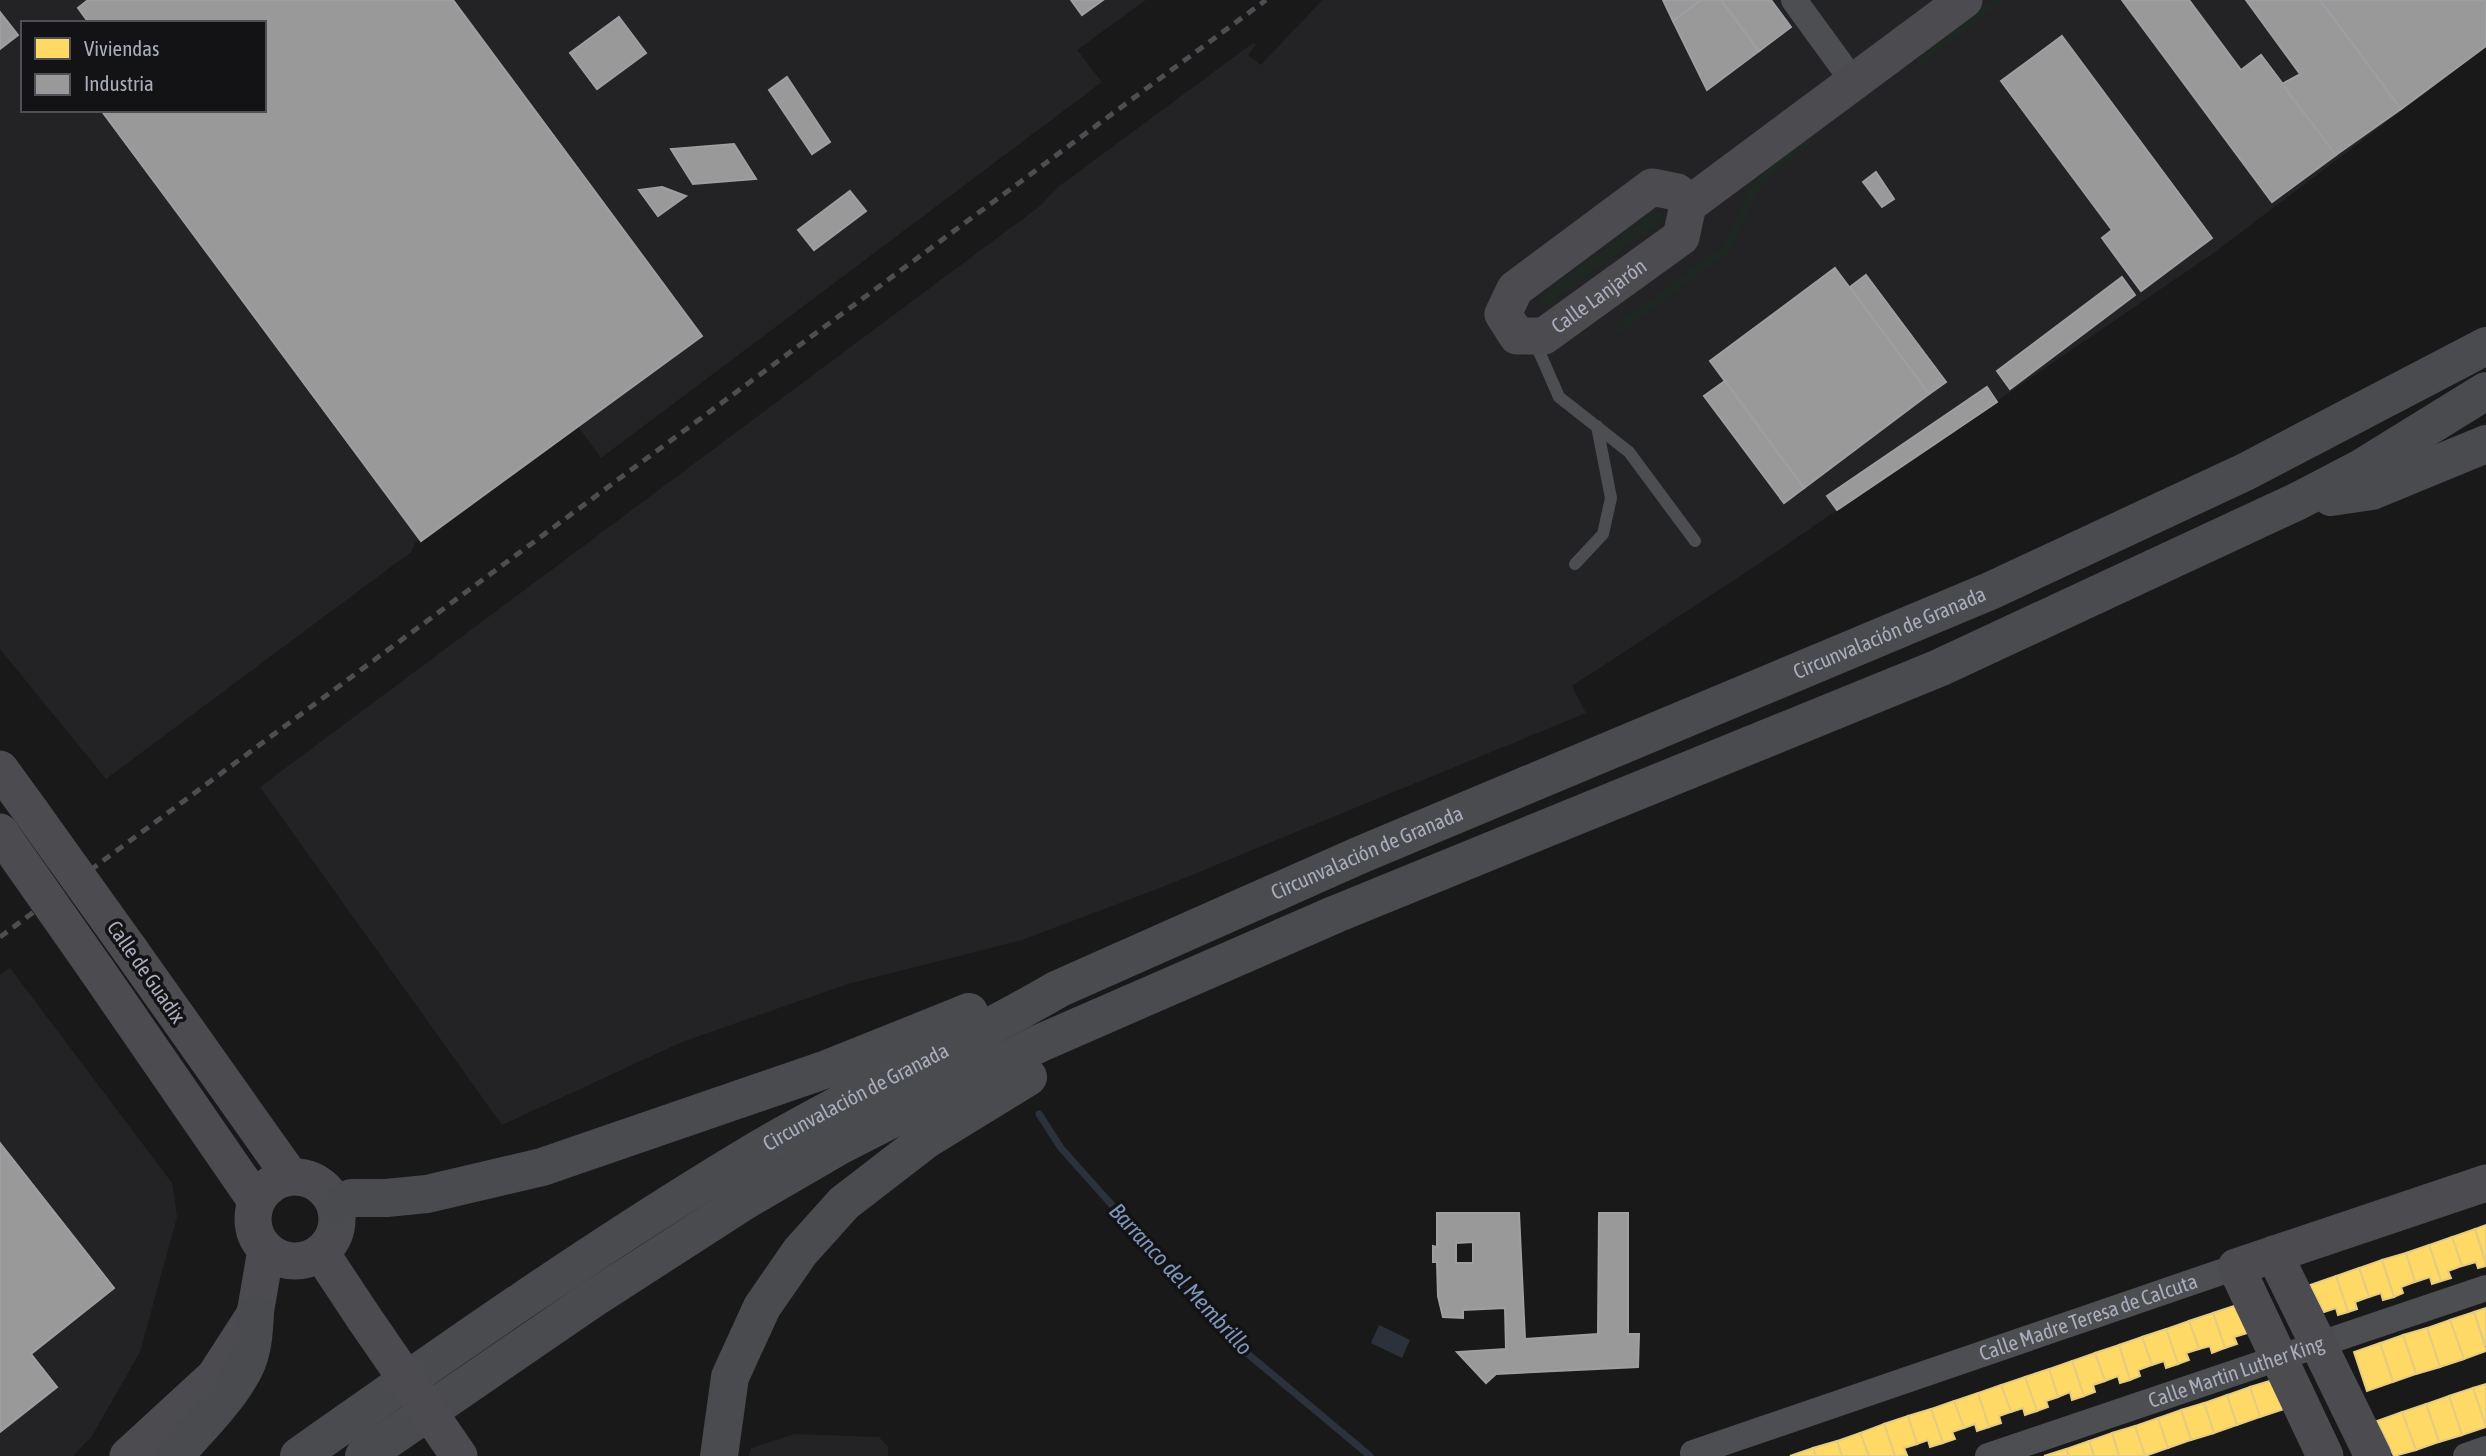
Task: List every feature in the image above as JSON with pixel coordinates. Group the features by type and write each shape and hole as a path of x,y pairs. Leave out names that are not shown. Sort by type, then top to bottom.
{"highway":[{"name":"Circunvalación de Granada","path":"299,1456 541,1289 699,1185 863,1091 1014,1015 1058,989 1360,855 1990,591 2245,472 2478,346"},
{"name":"Circunvalación de Granada","path":"364,1456 591,1300 746,1200 839,1146 1038,1044 1336,914 1939,668 2298,501 2363,467 2486,391"},
{"path":"2421,432 2470,422 2486,413"},
{"path":"2298,501 2372,491 2486,444"},
{"path":"719,1456 730,1377 762,1307 800,1252 844,1203 928,1139 1002,1091 1122,1028 1285,956 1336,914"},
{"path":"336,1207 351,1198 428,1194 542,1167 827,1069 1004,998 1058,989"},
{"path":"174,1456 212,1413 246,1366 253,1340 255,1314"}],"street":[{"path":"1794,0 1842,66"},
{"path":"1682,198 1842,66 1932,0"},
{"path":"1682,198 1964,0"},
{"name":"Calle Lanjarón","path":"1652,187 1682,198 1681,237 1544,336 1517,336 1503,314 1515,289 1652,187"},
{"name":"Calle de Guadix","path":"0,769 290,1176"},
{"name":"Calle de Guadix","path":"0,832 256,1201"},
{"path":"290,1176 314,1180 331,1196 336,1207 338,1220 330,1244 311,1259 299,1261 276,1257 258,1240 253,1227 256,1201 276,1180 290,1176"},
{"name":"Calle Madre Teresa de Calcuta","path":"1693,1453 2486,1182"},
{"path":"128,1456 215,1377 255,1314 266,1250"},
{"path":"321,1253 459,1456"},
{"path":"2274,1254 2373,1456"},
{"path":"2236,1267 2325,1456"},
{"name":"Calle Martin Luther King","path":"1988,1456 2486,1288"},
{"path":"2466,1456 2486,1450"}],"lane":[{"path":"1532,336 1559,397 1629,452 1695,541"},
{"path":"1575,564 1603,534 1611,498 1597,426"}],"shaded area":[{"path":"0,0 1146,0 1077,50 1102,82 601,458 575,422 415,543 411,552 106,779 0,649"},
{"path":"1322,0 2486,0 2486,47 2215,252 1748,571 1572,686 1586,713 1165,886 1022,940 848,984 682,1042 502,1125 260,787 1040,206 1058,187 1253,43 1256,45 1248,55 1261,65"},
{"path":"1993,0 2004,0 1916,69 1918,58"},
{"path":"1804,139 1815,141 1784,164 1764,184 1750,207 1730,252 1618,335 1616,325 1721,247 1750,188 1768,168"},
{"path":"1655,211 1664,215 1662,221 1547,306 1541,305 1538,301 1540,297"},
{"path":"10,968 172,1183 177,1217 140,1352 92,1436 73,1456 0,1456 0,975"},
{"path":"1379,1325 1410,1340 1402,1358 1371,1343"},
{"path":"795,1434 879,1437 888,1447 888,1456 749,1456 751,1448"}],"building: Viviendas":[{"path":"2486,1225 2486,1262 2475,1229"},
{"path":"2475,1229 2486,1266 2478,1268 2476,1262 2462,1266 2452,1237"},
{"path":"2452,1237 2462,1266 2448,1271 2451,1278 2441,1281 2429,1245"},
{"path":"2429,1245 2441,1281 2432,1284 2430,1277 2415,1282 2406,1253"},
{"path":"2406,1253 2415,1282 2401,1287 2403,1293 2394,1297 2382,1260"},
{"path":"2382,1260 2394,1297 2383,1300 2381,1293 2369,1297 2359,1268"},
{"path":"2359,1268 2369,1297 2355,1302 2357,1309 2348,1312 2336,1276"},
{"path":"2336,1276 2348,1312 2338,1315 2336,1308 2324,1312 2310,1285"},
{"path":"2237,1305 2247,1333 2234,1337 2237,1344 2225,1348 2213,1313"},
{"path":"2486,1308 2486,1346 2474,1312"},
{"path":"2474,1312 2486,1351 2464,1359 2450,1320"},
{"path":"2213,1313 2225,1348 2212,1353 2210,1346 2199,1349 2189,1321"},
{"path":"2450,1320 2464,1359 2440,1367 2427,1328"},
{"path":"2189,1321 2199,1349 2186,1353 2189,1360 2178,1364 2166,1329"},
{"path":"2427,1328 2440,1367 2416,1374 2403,1335"},
{"path":"2166,1329 2178,1364 2166,1368 2164,1361 2152,1365 2142,1337"},
{"path":"2403,1335 2416,1374 2393,1382 2380,1343"},
{"path":"2142,1337 2152,1365 2138,1370 2140,1376 2130,1380 2119,1345"},
{"path":"2380,1343 2393,1382 2367,1391 2354,1352"},
{"path":"2119,1345 2130,1380 2120,1383 2118,1376 2105,1381 2095,1353"},
{"path":"2095,1353 2105,1381 2093,1385 2095,1392 2084,1396 2072,1361"},
{"path":"2072,1361 2084,1396 2072,1400 2070,1392 2058,1397 2049,1369"},
{"path":"2049,1369 2058,1397 2046,1401 2048,1407 2037,1411 2025,1377"},
{"path":"2025,1377 2037,1411 2025,1415 2023,1408 2011,1412 2001,1385"},
{"path":"2273,1380 2287,1408 2260,1417 2250,1387"},
{"path":"2486,1384 2486,1426 2473,1388"},
{"path":"2001,1385 2011,1412 1999,1416 2001,1423 1989,1427 1978,1393"},
{"path":"2250,1387 2260,1417 2237,1425 2227,1395"},
{"path":"2473,1388 2486,1427 2462,1435 2449,1396"},
{"path":"1978,1393 1989,1427 1977,1431 1975,1424 1964,1428 1954,1401"},
{"path":"2227,1395 2237,1425 2214,1433 2204,1403"},
{"path":"2449,1396 2462,1435 2439,1442 2426,1404"},
{"path":"1954,1401 1964,1428 1952,1432 1955,1439 1943,1443 1931,1409"},
{"path":"2204,1403 2214,1433 2191,1440 2181,1410"},
{"path":"2426,1404 2439,1442 2416,1450 2402,1412"},
{"path":"1931,1409 1943,1443 1930,1447 1928,1440 1917,1444 1908,1416"},
{"path":"2181,1410 2191,1440 2168,1448 2158,1418"},
{"path":"2402,1412 2416,1450 2394,1456 2377,1421"},
{"path":"1908,1416 1917,1444 1904,1448 1907,1455 1895,1456 1884,1424"},
{"path":"2158,1418 2168,1448 2145,1456 2135,1426"},
{"path":"1884,1424 1895,1456 1869,1456 1860,1433"},
{"path":"2135,1426 2145,1456 2119,1456 2112,1433"},
{"path":"1860,1433 1869,1456 1842,1456 1837,1441"},
{"path":"2112,1433 2119,1456 2094,1456 2089,1441"},
{"path":"1837,1441 1842,1456 1816,1456 1813,1448"},
{"path":"2089,1441 2094,1456 2069,1456 2066,1449"},
{"path":"1813,1448 1816,1456 1790,1456"},
{"path":"2066,1449 2069,1456 2044,1456"}],"building: Industria":[{"path":"88,0 453,0 702,336 421,541 102,112 266,112 266,21 88,21 78,8"},
{"path":"1071,0 1103,0 1082,15"},
{"path":"1663,0 1701,0 1673,21"},
{"path":"1701,0 1721,0 1759,51 1707,90 1673,21"},
{"path":"1721,0 1771,0 1791,27 1759,51"},
{"path":"2122,0 2189,0 2241,70 2261,55 2336,155 2272,202"},
{"path":"2246,0 2320,0 2401,109 2336,155 2282,84 2300,74"},
{"path":"2320,0 2486,0 2486,46 2401,109"},
{"path":"0,12 18,35 0,49"},
{"path":"619,17 646,53 597,89 570,53"},
{"path":"2062,36 2212,238 2141,291 2102,238 2112,230 2001,81"},
{"path":"787,77 830,142 812,154 769,90"},
{"path":"734,144 756,179 693,184 671,149"},
{"path":"1876,172 1894,199 1882,207 1863,182"},
{"path":"662,187 686,196 658,216 639,190"},
{"path":"850,191 866,211 814,250 798,230"},
{"path":"1835,268 1929,394 1804,488 1710,361"},
{"path":"1866,275 1946,382 1929,394 1850,287"},
{"path":"2122,277 2135,295 2010,389 1997,371"},
{"path":"1725,381 1804,488 1784,503 1704,396"},
{"path":"1987,387 1997,402 1837,510 1827,496"},
{"path":"0,1143 114,1288 31,1354 57,1387 0,1432"},
{"path":"1437,1213 1519,1213 1525,1339 1598,1334 1599,1213 1628,1213 1628,1334 1639,1334 1638,1367 1496,1374 1486,1383 1457,1352 1506,1349 1505,1308 1463,1310 1463,1318 1443,1317 1438,1296 1437,1262 1433,1262 1433,1246 1437,1247","holes":["1473,1242 1473,1263 1456,1263 1456,1243"]}],"waterway":[{"name":"Barranco del Membrillo","path":"1039,1114 1061,1148 1236,1344 1370,1456"}],"railway":[{"path":"0,937 1266,0"}]}
